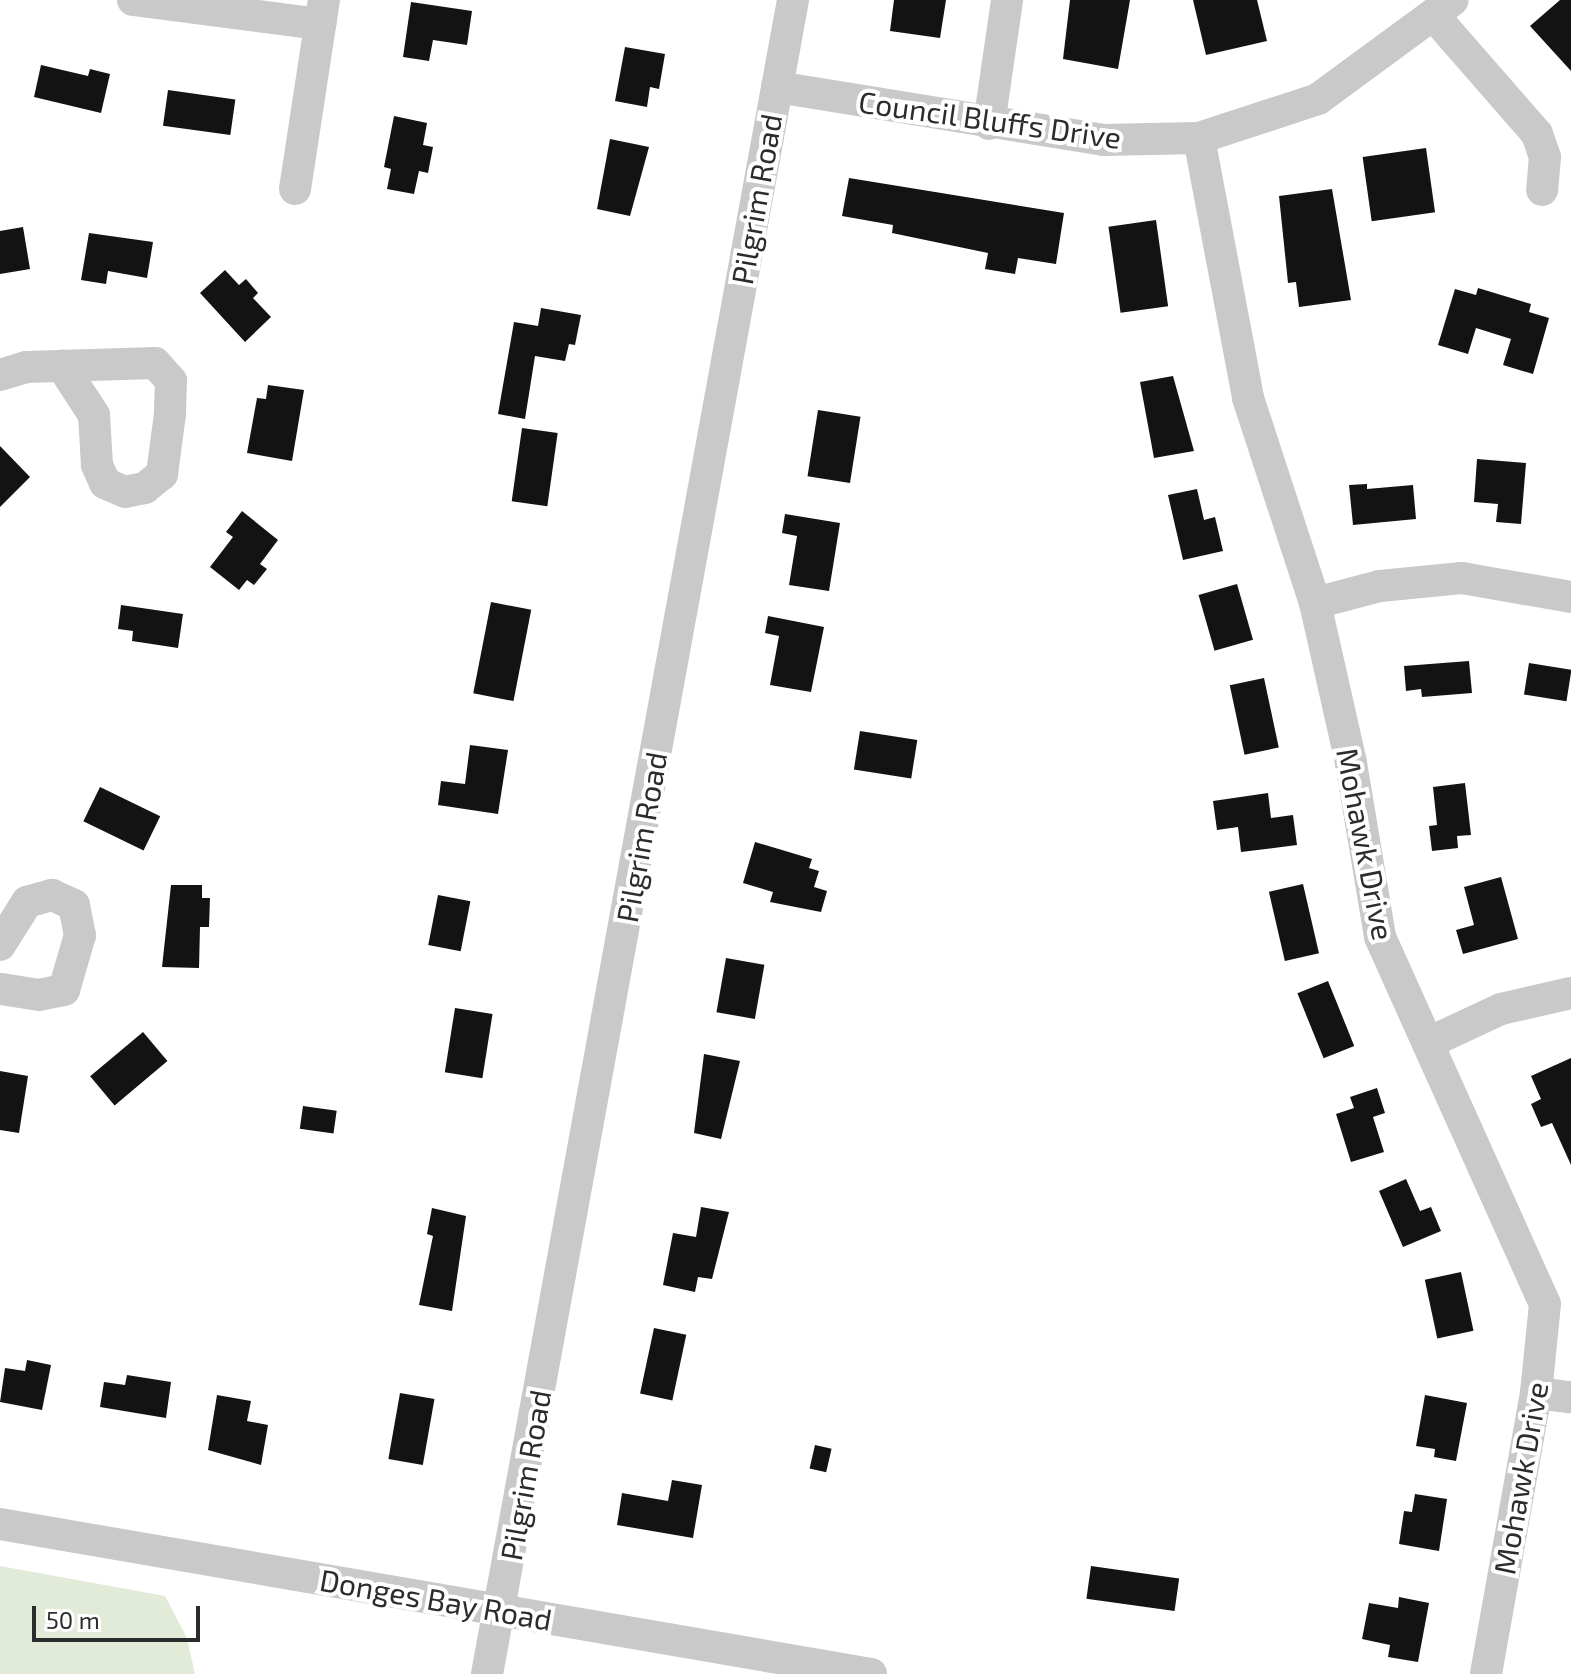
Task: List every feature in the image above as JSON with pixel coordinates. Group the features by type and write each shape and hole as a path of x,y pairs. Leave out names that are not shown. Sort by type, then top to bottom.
{"street":[{"path":"133,0 322,12 295,189"},
{"name":"Pilgrim Road","path":"487,1674 793,0"},
{"path":"989,124 1007,0"},
{"path":"1444,9 1537,134 1545,157 1542,190"},
{"name":"Council Bluffs Drive","path":"777,87 989,124 1103,140 1199,138 1318,99 1444,9"},
{"name":"Mohawk Drive","path":"1199,138 1248,398 1315,603 1351,763 1380,937 1545,1304 1536,1393 1486,1674"},
{"path":"0,375 26,367 155,363 171,381 162,474 145,488 125,492 105,483 97,465 94,415 62,366"},
{"path":"1315,603 1380,586 1462,578 1571,597"},
{"path":"0,945 27,902 52,895 74,905 80,935 64,990 39,995 0,989"},
{"path":"1428,1043 1501,1009 1571,993"},
{"path":"1536,1393 1571,1397"},
{"name":"Donges Bay Road","path":"0,1524 871,1674"}],"green space":[{"path":"0,1566 165,1596 187,1638 195,1674 0,1674"}],"building":[{"path":"894,0 946,0 940,38 890,31"},
{"path":"1070,0 1130,0 1118,69 1063,59"},
{"path":"1193,0 1257,0 1267,41 1206,55"},
{"path":"1560,0 1571,0 1571,71 1530,26"},
{"path":"411,2 472,11 467,45 433,40 429,61 403,57"},
{"path":"625,47 665,54 659,89 650,87 647,107 615,101"},
{"path":"41,65 88,76 90,69 110,74 101,113 34,97"},
{"path":"168,90 235,99 230,135 163,126"},
{"path":"394,116 427,123 423,145 433,147 428,173 419,171 414,194 387,189 391,169 384,167"},
{"path":"610,139 649,147 630,216 597,209"},
{"path":"1426,148 1435,212 1372,221 1363,157"},
{"path":"849,178 1064,213 1056,264 1018,258 1015,274 985,269 988,253 892,233 893,225 842,216"},
{"path":"1332,189 1351,300 1299,307 1296,282 1288,283 1279,196"},
{"path":"1156,220 1168,306 1121,313 1108,227"},
{"path":"23,227 30,269 0,274 0,231"},
{"path":"89,233 153,242 147,278 108,271 106,284 81,280"},
{"path":"225,270 239,285 246,279 258,293 253,298 271,317 245,342 200,293"},
{"path":"1478,288 1531,304 1529,312 1549,318 1533,374 1503,365 1511,339 1476,328 1468,354 1438,345 1455,289 1476,295"},
{"path":"541,308 581,315 575,345 569,344 565,361 535,356 525,419 498,414 514,322 538,326"},
{"path":"1173,376 1194,451 1154,458 1140,382"},
{"path":"268,385 304,390 292,461 247,453 257,398 266,399"},
{"path":"818,410 860,417 850,483 808,476"},
{"path":"522,428 558,433 547,506 512,501"},
{"path":"0,446 30,477 0,507"},
{"path":"1477,459 1526,463 1521,524 1496,522 1498,504 1474,502"},
{"path":"1367,484 1367,489 1413,485 1416,519 1353,525 1349,485"},
{"path":"1197,489 1204,520 1215,517 1223,551 1183,560 1168,495"},
{"path":"242,511 278,540 260,564 267,569 254,585 247,580 239,590 210,567 233,537 226,532"},
{"path":"785,514 840,523 829,591 789,585 797,536 782,533"},
{"path":"1237,584 1253,640 1215,651 1199,595"},
{"path":"491,602 531,610 514,701 473,693"},
{"path":"121,605 183,614 178,648 132,641 133,631 118,629"},
{"path":"768,616 824,627 811,692 770,685 779,636 765,633"},
{"path":"1469,661 1472,693 1422,697 1421,689 1406,691 1404,666"},
{"path":"1529,663 1571,670 1566,701 1524,695"},
{"path":"1264,678 1279,747 1245,755 1230,685"},
{"path":"860,731 917,740 911,779 854,770"},
{"path":"470,745 508,750 498,814 438,805 441,781 465,784"},
{"path":"1465,783 1471,835 1457,836 1458,848 1432,851 1429,826 1437,825 1433,787"},
{"path":"100,787 160,816 144,851 83,821"},
{"path":"1268,793 1271,818 1293,815 1297,845 1241,852 1238,827 1217,830 1213,801"},
{"path":"755,842 812,859 809,868 819,871 814,887 827,891 821,912 770,902 773,892 743,883"},
{"path":"1501,877 1518,939 1463,954 1456,930 1474,925 1464,887"},
{"path":"1303,884 1319,953 1285,961 1269,892"},
{"path":"171,885 202,885 202,898 210,898 209,927 200,927 199,968 162,967"},
{"path":"438,895 470,901 461,951 428,945"},
{"path":"726,958 764,965 755,1019 716,1012"},
{"path":"1328,981 1354,1046 1324,1058 1297,993"},
{"path":"455,1008 493,1014 482,1078 445,1072"},
{"path":"143,1032 167,1061 115,1105 90,1076"},
{"path":"704,1054 740,1061 721,1139 694,1133"},
{"path":"1571,1058 1571,1165 1552,1123 1541,1127 1531,1104 1541,1099 1531,1076"},
{"path":"0,1071 28,1076 19,1133 0,1130"},
{"path":"1377,1088 1385,1113 1373,1117 1384,1152 1351,1162 1336,1114 1354,1108 1350,1097"},
{"path":"303,1106 337,1111 333,1134 300,1129"},
{"path":"1406,1179 1420,1211 1431,1207 1441,1231 1403,1247 1379,1191"},
{"path":"701,1207 729,1212 712,1279 698,1277 695,1292 663,1285 673,1233 696,1237"},
{"path":"432,1208 466,1216 452,1311 419,1305 433,1236 427,1234"},
{"path":"1461,1272 1473,1331 1437,1338 1425,1280"},
{"path":"654,1328 686,1335 672,1400 640,1394"},
{"path":"27,1360 51,1365 42,1410 0,1402 5,1368 25,1371"},
{"path":"127,1375 171,1382 166,1418 100,1407 104,1382 125,1385"},
{"path":"400,1393 434,1399 423,1465 388,1459"},
{"path":"217,1395 251,1401 247,1421 268,1425 261,1465 208,1450"},
{"path":"1425,1395 1467,1403 1456,1461 1434,1457 1435,1449 1416,1446"},
{"path":"815,1445 832,1449 826,1472 810,1468"},
{"path":"672,1480 702,1485 693,1538 617,1525 622,1493 668,1501"},
{"path":"1415,1494 1447,1499 1439,1551 1399,1544 1404,1511 1412,1512"},
{"path":"1091,1566 1179,1578 1175,1611 1086,1599"},
{"path":"1399,1597 1429,1603 1418,1662 1388,1657 1390,1645 1362,1639 1369,1603 1398,1608"}]}
